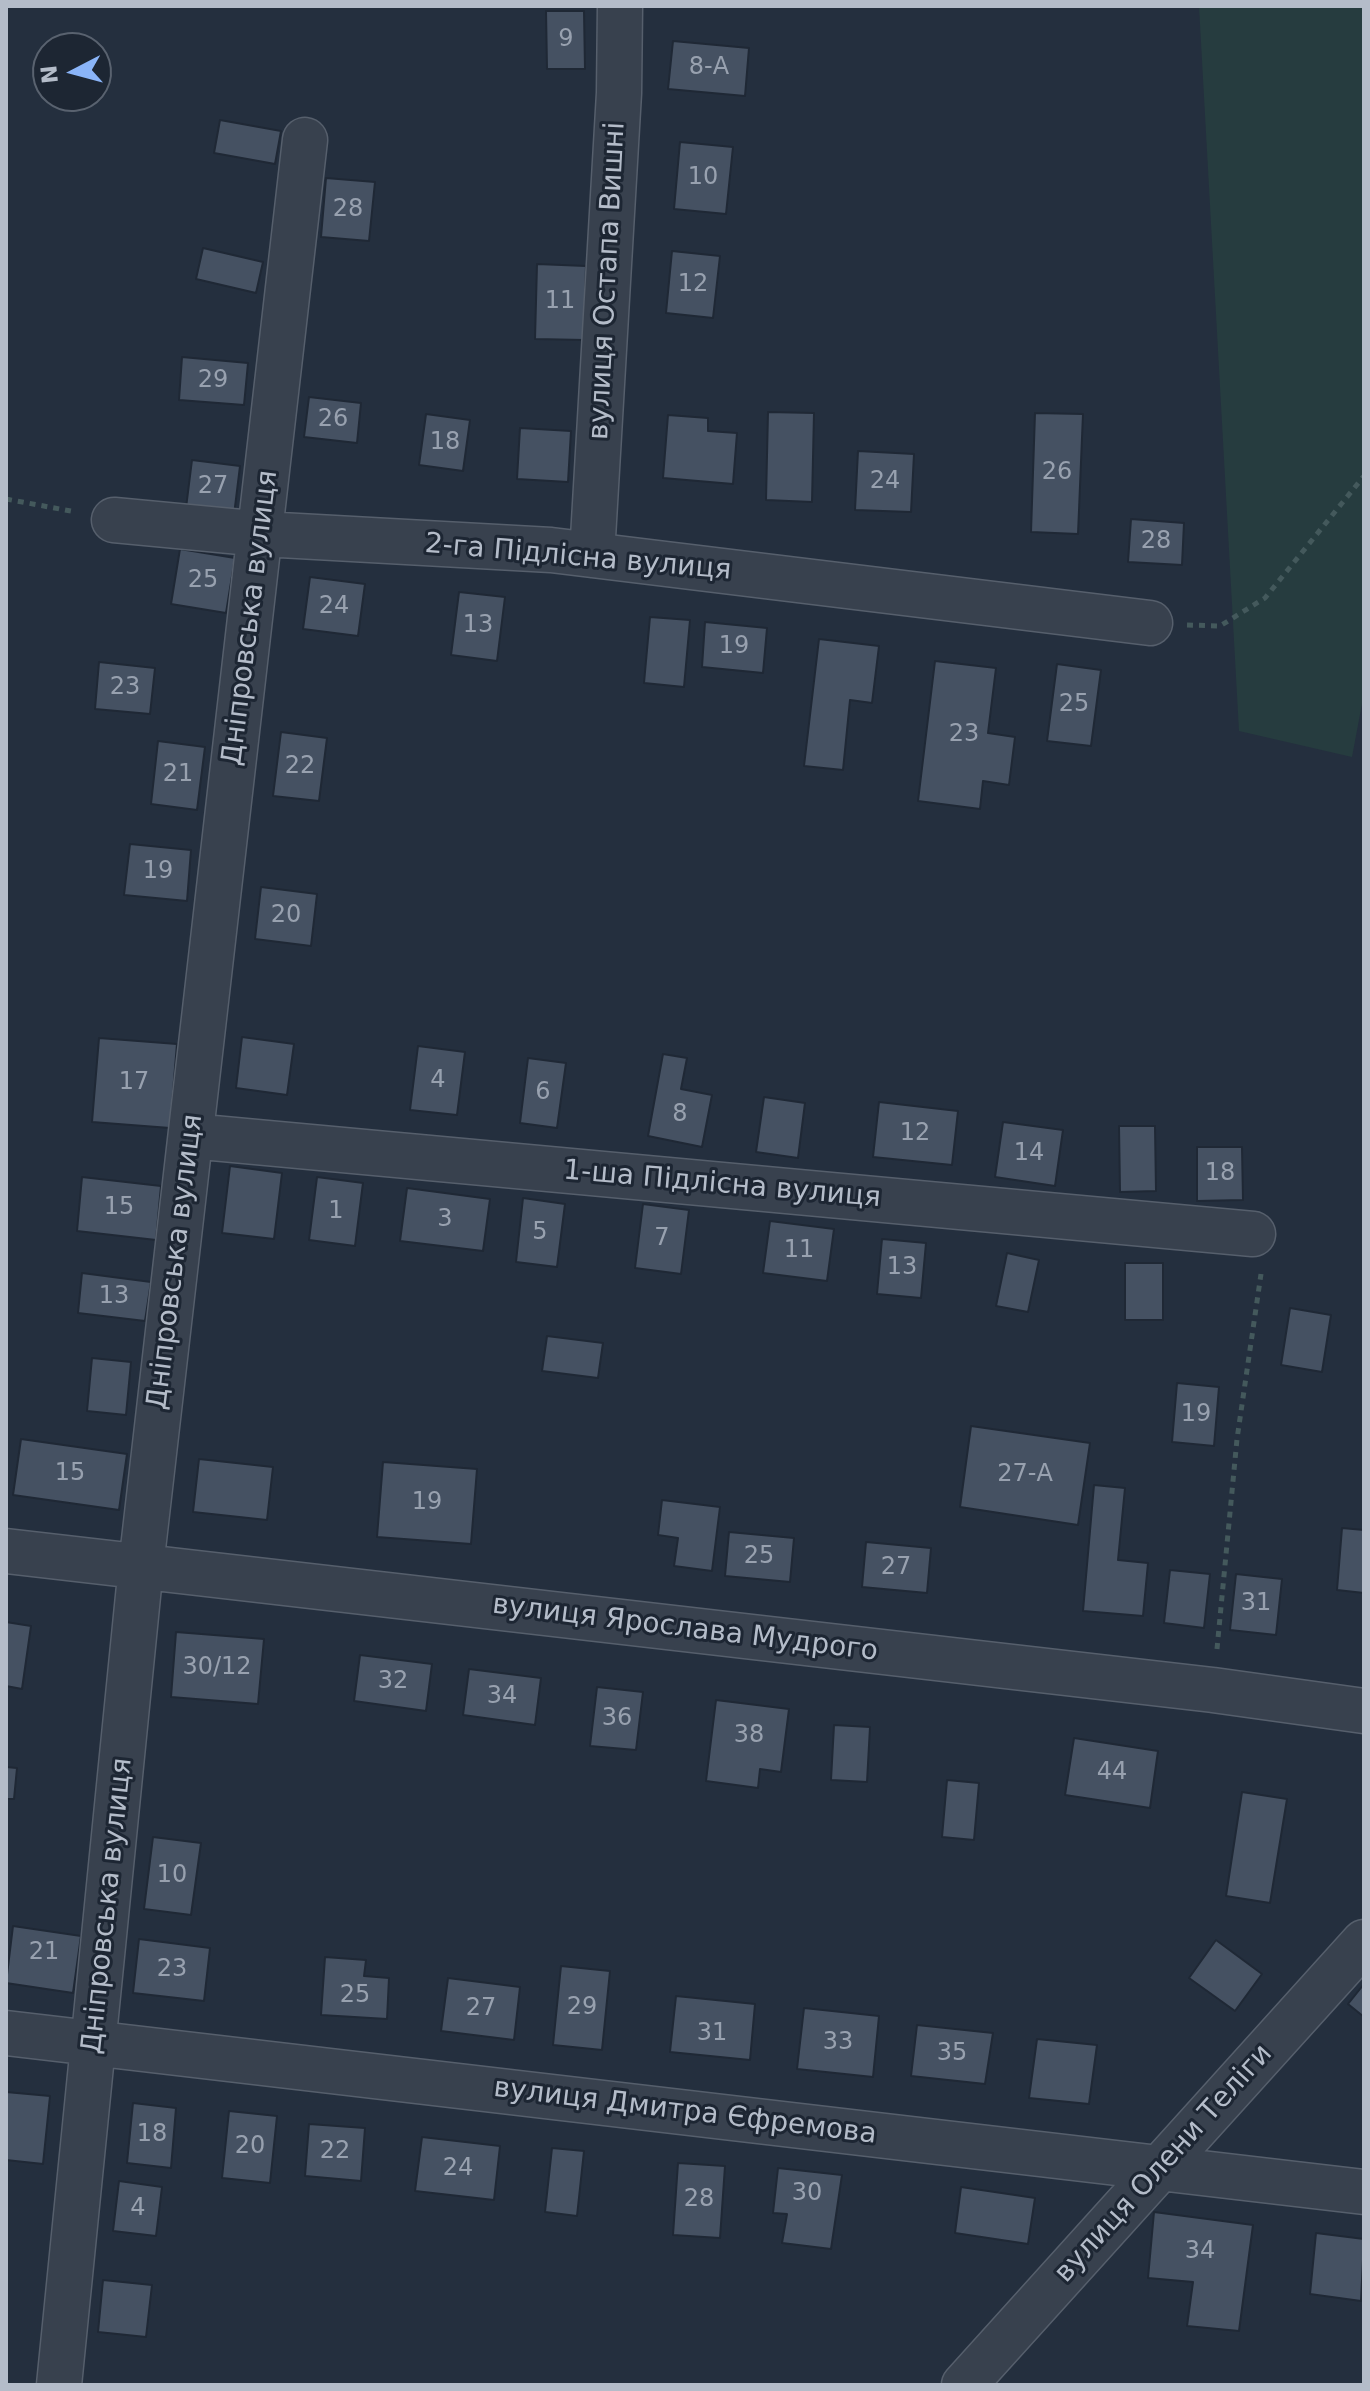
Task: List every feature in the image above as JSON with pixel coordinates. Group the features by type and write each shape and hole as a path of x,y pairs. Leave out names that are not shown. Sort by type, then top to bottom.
{"street":[{"name":"вулиця Остапа Вишні","path":"592,555 619,93 620,6"},
{"name":"Дніпровська вулиця","path":"59,2385 141,1566 305,140"},
{"name":"2-га Підлісна вулиця","path":"114,520 262,534 592,555 1150,623"},
{"name":"1-ша Підлісна вулиця","path":"191,1136 1253,1234"},
{"name":"вулиця Ярослава Мудрого","path":"6,1551 1213,1690 1364,1711"},
{"name":"вулиця Олени Теліги","path":"964,2385 1364,1942"},
{"name":"вулиця Дмитра Єфремова","path":"6,2033 1364,2192"}],"path":[{"path":"1150,623 1220,626 1265,598 1364,476"},
{"path":"6,499 114,520"},
{"path":"1213,1690 1237,1439 1263,1263 1253,1234"}],"green space":[{"path":"1199,6 1364,6 1364,693 1352,757 1239,731"}],"building":[{"path":"546,11 584,11 585,69 547,69"},
{"path":"673,41 749,48 745,96 668,89"},
{"path":"220,120 281,131 275,164 214,153"},
{"path":"680,142 733,147 726,214 674,209"},
{"path":"326,178 375,182 369,241 321,237"},
{"path":"203,248 263,262 256,293 196,279"},
{"path":"672,251 720,256 713,318 666,313"},
{"path":"537,264 586,266 584,340 535,339"},
{"path":"182,357 248,363 244,405 179,400"},
{"path":"309,397 361,403 357,443 304,437"},
{"path":"768,412 814,413 812,502 766,500"},
{"path":"1035,413 1083,414 1078,534 1031,532"},
{"path":"426,414 470,420 463,471 419,465"},
{"path":"668,415 708,418 708,431 737,433 733,484 663,478"},
{"path":"520,428 571,431 568,482 517,479"},
{"path":"858,451 914,454 911,512 855,510"},
{"path":"192,460 240,466 234,515 186,508"},
{"path":"1131,519 1184,523 1182,565 1128,562"},
{"path":"180,549 235,558 226,613 171,604"},
{"path":"310,577 365,584 358,636 303,629"},
{"path":"459,592 505,597 497,661 451,655"},
{"path":"650,617 690,620 684,687 644,683"},
{"path":"705,622 767,628 763,673 702,667"},
{"path":"819,639 879,646 872,703 850,700 843,770 804,766"},
{"path":"935,661 996,668 988,733 1015,737 1009,785 983,781 980,809 918,801"},
{"path":"99,662 155,668 150,714 95,709"},
{"path":"1057,664 1101,670 1091,746 1047,741"},
{"path":"281,732 327,738 319,801 273,796"},
{"path":"158,741 205,747 197,810 151,804"},
{"path":"130,844 191,850 187,901 124,895"},
{"path":"261,887 317,894 311,946 255,939"},
{"path":"242,1037 294,1044 287,1095 236,1088"},
{"path":"99,1038 177,1044 170,1128 92,1122"},
{"path":"418,1046 465,1052 457,1115 410,1110"},
{"path":"663,1054 687,1058 681,1089 712,1095 702,1147 648,1136"},
{"path":"528,1058 566,1063 557,1128 520,1123"},
{"path":"764,1097 805,1103 798,1158 756,1152"},
{"path":"879,1102 958,1111 952,1165 873,1157"},
{"path":"1003,1122 1063,1130 1055,1186 995,1177"},
{"path":"1119,1126 1155,1126 1156,1191 1120,1192"},
{"path":"1197,1147 1242,1147 1243,1200 1197,1201"},
{"path":"230,1166 282,1173 274,1239 222,1233"},
{"path":"82,1177 161,1186 156,1240 77,1231"},
{"path":"317,1177 363,1183 355,1246 309,1240"},
{"path":"407,1188 490,1199 483,1251 400,1241"},
{"path":"523,1198 565,1204 557,1267 516,1262"},
{"path":"643,1204 689,1210 681,1274 635,1268"},
{"path":"770,1221 834,1229 827,1281 763,1273"},
{"path":"882,1239 926,1243 921,1298 877,1294"},
{"path":"1007,1253 1039,1260 1028,1312 996,1306"},
{"path":"1125,1263 1163,1263 1163,1320 1125,1320"},
{"path":"82,1273 151,1282 145,1321 78,1313"},
{"path":"1290,1308 1331,1315 1322,1372 1281,1365"},
{"path":"547,1336 603,1343 598,1378 542,1371"},
{"path":"92,1358 131,1362 126,1415 87,1411"},
{"path":"1177,1383 1219,1387 1214,1446 1172,1442"},
{"path":"971,1426 1090,1443 1078,1525 960,1507"},
{"path":"21,1439 127,1454 119,1510 13,1495"},
{"path":"199,1459 273,1467 267,1520 193,1512"},
{"path":"383,1462 477,1469 471,1544 377,1537"},
{"path":"1094,1485 1125,1488 1118,1560 1148,1563 1143,1616 1083,1611"},
{"path":"662,1500 720,1507 712,1571 674,1566 678,1538 658,1535"},
{"path":"1342,1528 1364,1530 1364,1593 1337,1590"},
{"path":"729,1532 794,1538 790,1582 725,1576"},
{"path":"866,1542 931,1548 927,1593 862,1587"},
{"path":"1170,1570 1210,1574 1204,1628 1164,1623"},
{"path":"1236,1574 1282,1579 1276,1635 1230,1630"},
{"path":"6,1622 31,1626 22,1689 6,1686"},
{"path":"176,1632 264,1639 258,1704 171,1697"},
{"path":"360,1655 432,1664 426,1711 354,1701"},
{"path":"469,1669 541,1678 535,1725 463,1715"},
{"path":"597,1687 643,1692 636,1750 590,1746"},
{"path":"716,1700 789,1709 781,1772 760,1769 758,1788 706,1781"},
{"path":"834,1725 870,1727 867,1782 831,1780"},
{"path":"1074,1738 1158,1751 1150,1808 1065,1795"},
{"path":"6,1767 17,1768 14,1799 6,1799"},
{"path":"947,1780 979,1783 974,1840 942,1837"},
{"path":"1242,1792 1287,1799 1270,1903 1226,1896"},
{"path":"153,1837 201,1843 191,1915 144,1909"},
{"path":"13,1926 81,1936 73,1993 6,1983"},
{"path":"139,1939 210,1948 204,2001 133,1993"},
{"path":"1216,1940 1262,1974 1235,2011 1189,1978"},
{"path":"325,1957 366,1960 364,1976 389,1978 387,2019 321,2015"},
{"path":"561,1966 610,1971 602,2050 553,2045"},
{"path":"448,1978 520,1987 514,2040 441,2031"},
{"path":"1364,1984 1364,2017 1348,2004"},
{"path":"676,1996 755,2004 750,2060 670,2052"},
{"path":"804,2008 879,2016 873,2077 797,2069"},
{"path":"917,2025 993,2033 985,2084 911,2076"},
{"path":"1037,2039 1097,2045 1089,2104 1029,2098"},
{"path":"6,2092 50,2096 43,2164 6,2160"},
{"path":"133,2103 176,2108 171,2168 127,2163"},
{"path":"229,2111 277,2116 270,2183 222,2178"},
{"path":"309,2124 365,2128 361,2181 305,2176"},
{"path":"422,2137 500,2146 494,2200 415,2191"},
{"path":"552,2148 584,2151 577,2216 545,2212"},
{"path":"678,2163 725,2166 720,2238 673,2235"},
{"path":"778,2168 842,2175 831,2249 782,2243 787,2214 773,2213"},
{"path":"119,2181 162,2187 156,2236 113,2231"},
{"path":"961,2187 1035,2198 1028,2244 955,2233"},
{"path":"1154,2212 1253,2225 1239,2331 1187,2326 1193,2282 1148,2278"},
{"path":"1316,2233 1364,2239 1361,2301 1310,2294"},
{"path":"103,2280 152,2285 146,2337 98,2332"}]}
